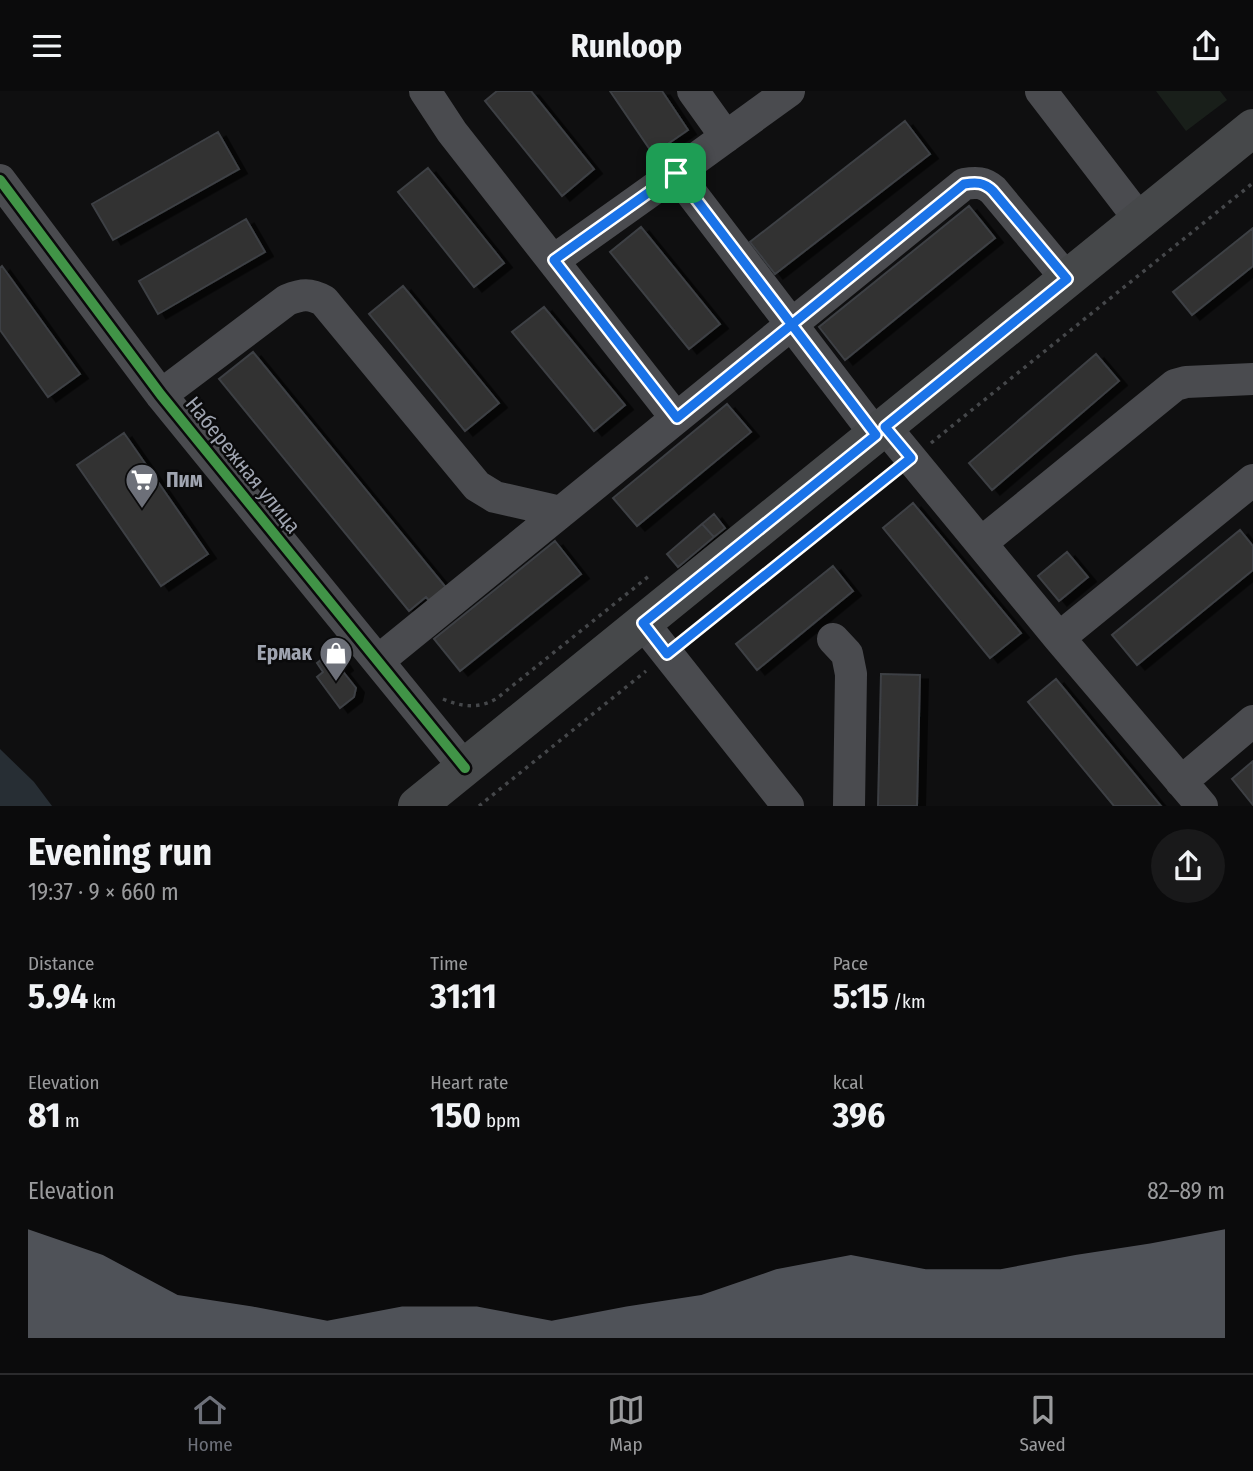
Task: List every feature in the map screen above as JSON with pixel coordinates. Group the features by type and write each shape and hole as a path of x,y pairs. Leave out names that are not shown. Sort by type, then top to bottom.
{"main road":[{"path":"417,806 1253,128"}],"street":[{"path":"425,91 452,132 677,418"},
{"path":"693,91 726,137"},
{"path":"554,260 789,91"},
{"path":"1041,91 1140,220"},
{"path":"676,173 791,325 880,431 911,458 1202,806"},
{"name":"Набережная улица","path":"0,180 161,395 464,768"},
{"path":"378,661 964,184 986,184 1067,279"},
{"path":"161,395 287,300 302,294 313,295 324,301 477,486 495,497 561,512"},
{"path":"981,543 1175,385 1186,382 1253,379"},
{"path":"1059,638 1253,479"},
{"path":"643,623 788,806"},
{"path":"833,639 847,654 851,674 849,806"},
{"path":"1181,782 1253,721"}],"path":[{"path":"479,806 1253,183"},
{"path":"436,693 443,699 464,706 489,702 651,575"}],"shaded area":[{"path":"1156,91 1220,91 1227,100 1186,131"},
{"path":"0,749 34,782 52,806 0,806"}],"building":[{"path":"497,91 531,91 594,169 562,196 485,101"},
{"path":"610,91 662,91 688,130 653,154"},
{"path":"905,121 930,154 775,274 750,242"},
{"path":"218,132 239,169 113,240 92,204"},
{"path":"428,168 504,263 474,287 398,192"},
{"path":"969,206 995,238 845,360 819,327"},
{"path":"246,219 265,252 158,314 139,281"},
{"path":"641,227 720,324 689,349 610,252"},
{"path":"1253,228 1253,266 1192,315 1173,292"},
{"path":"2,266 80,374 48,397 0,330"},
{"path":"403,286 499,403 465,431 369,314"},
{"path":"544,307 625,405 594,431 512,332"},
{"path":"253,352 448,590 432,604 426,597 409,611 219,379"},
{"path":"1096,354 1119,381 992,490 969,463"},
{"path":"727,404 751,432 637,526 613,498"},
{"name":"Пим","path":"124,433 208,554 161,586 77,465"},
{"path":"913,503 1021,633 990,658 883,528"},
{"path":"714,514 725,528 714,537 702,524"},
{"path":"702,524 714,537 678,567 667,554"},
{"path":"1240,530 1253,546 1253,570 1137,665 1112,635"},
{"path":"555,541 581,574 460,671 434,639"},
{"path":"1067,552 1088,577 1059,601 1038,576"},
{"path":"833,566 853,591 757,670 736,644"},
{"name":"Ермак","path":"337,654 345,666 341,669 356,688 354,697 340,708 317,677 323,672 317,663 326,656 329,660"},
{"path":"881,674 920,675 917,806 878,806"},
{"path":"1056,679 1161,806 1114,806 1028,702"},
{"path":"1253,761 1253,805 1232,779"}],"cycle path":[{"path":"0,180 161,395 465,768"}],"place":[{"name":"Пим","path":"142,510"},
{"name":"Ермак","path":"336,683"}],"route":[{"path":"676,173 554,260 677,418 791,325 964,184 986,184 1067,279 885,427 911,458 667,654 643,623 876,435 791,325 676,173"}]}
